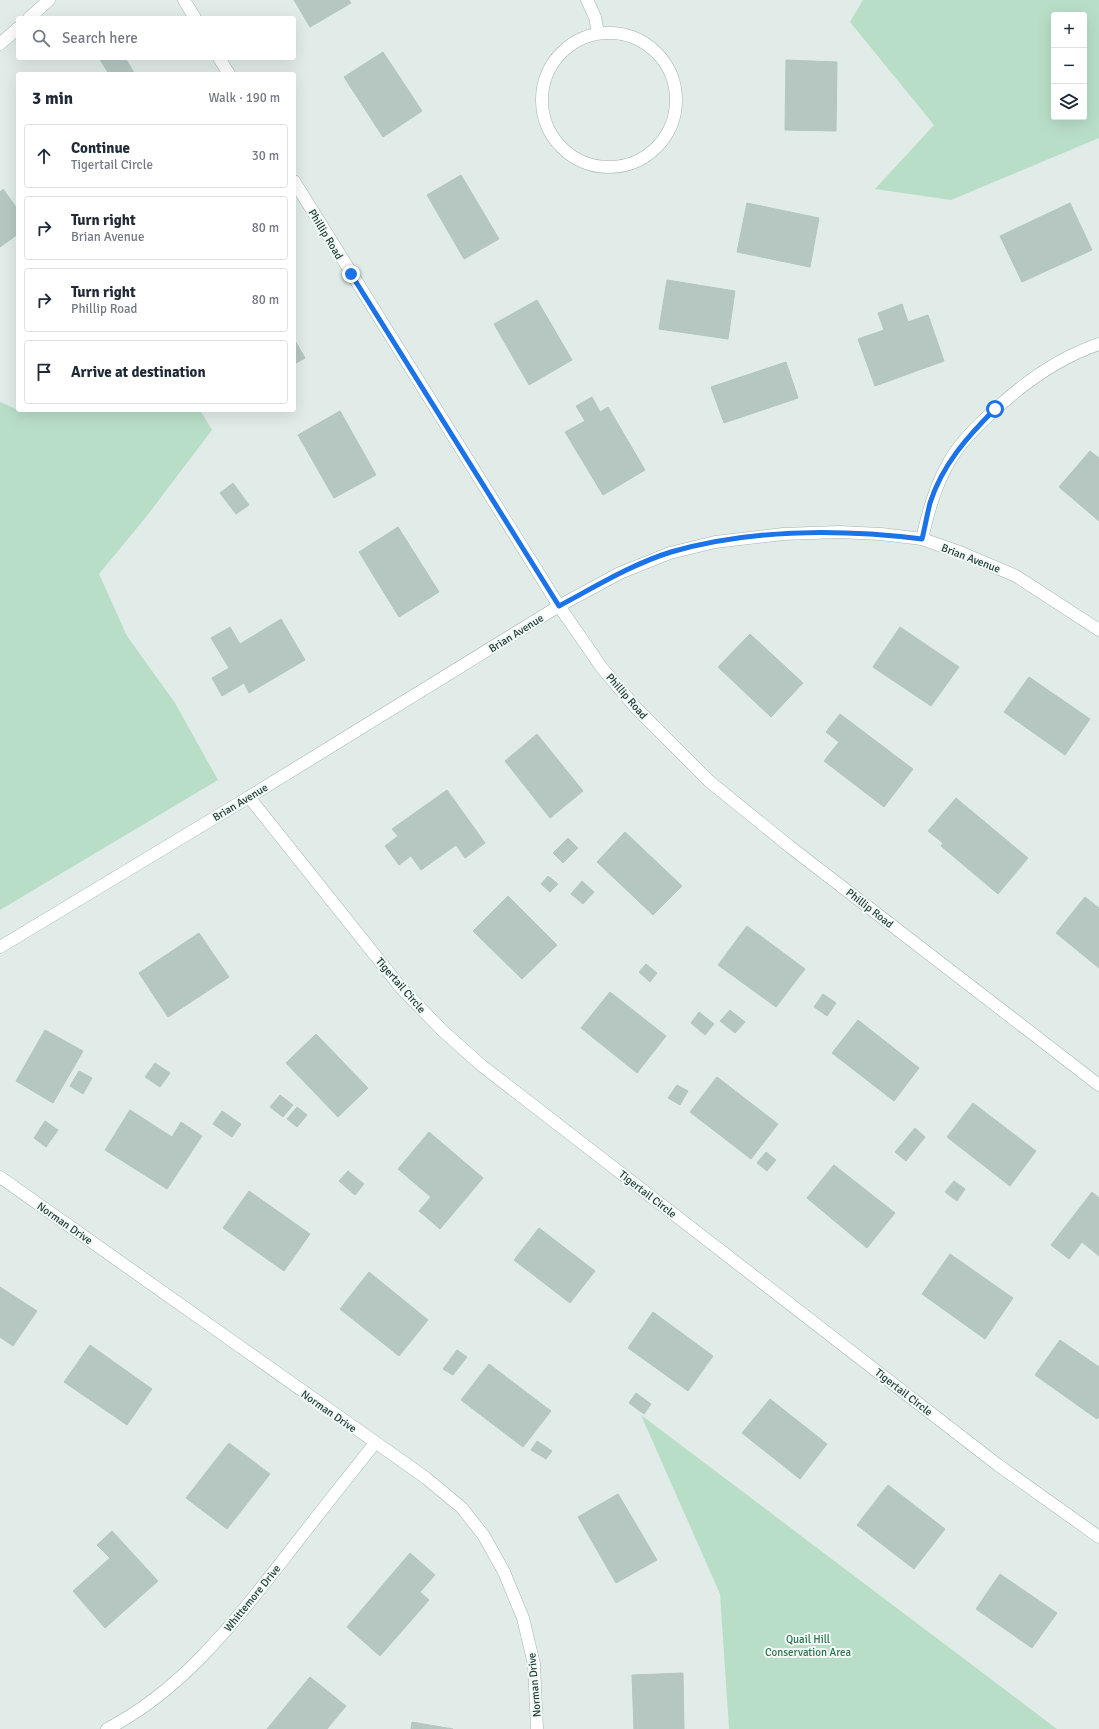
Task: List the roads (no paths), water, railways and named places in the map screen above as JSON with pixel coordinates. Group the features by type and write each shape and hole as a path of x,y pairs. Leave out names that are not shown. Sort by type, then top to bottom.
{"street":[{"path":"31,16 49,0"},
{"path":"184,0 193,16"},
{"path":"587,0 595,17 598,33"},
{"path":"0,44 16,30"},
{"path":"598,33 628,35 642,41 654,49 672,74 676,88 677,104 674,118 660,145 648,155 635,162 620,166 606,167 592,165 578,160 566,152 557,142 549,130 544,117 542,89 552,63 561,52 585,37 598,33"},
{"path":"220,60 228,72"},
{"name":"Phillip Road","path":"296,184 559,606 602,668 632,702 673,746 709,781 789,846 1099,1084"},
{"path":"922,539 931,502 949,462 970,433 1018,389 1044,370 1078,351 1099,344"},
{"name":"Brian Avenue","path":"0,947 559,606 620,573 670,553 715,542 783,534 839,532 881,534 922,539 962,553 1016,576 1099,630"},
{"name":"Tigertail Circle","path":"249,796 402,990 443,1031 481,1065 992,1460 1099,1537"},
{"name":"Norman Drive","path":"0,1176 426,1478 462,1508 484,1536 504,1572 524,1618 534,1664 537,1729"},
{"name":"Whittemore Drive","path":"106,1729 126,1719 159,1696 193,1666 242,1612 375,1443"}],"park label":[{"name":"Quail Hill Conservation Area","path":"808,1645"}]}
